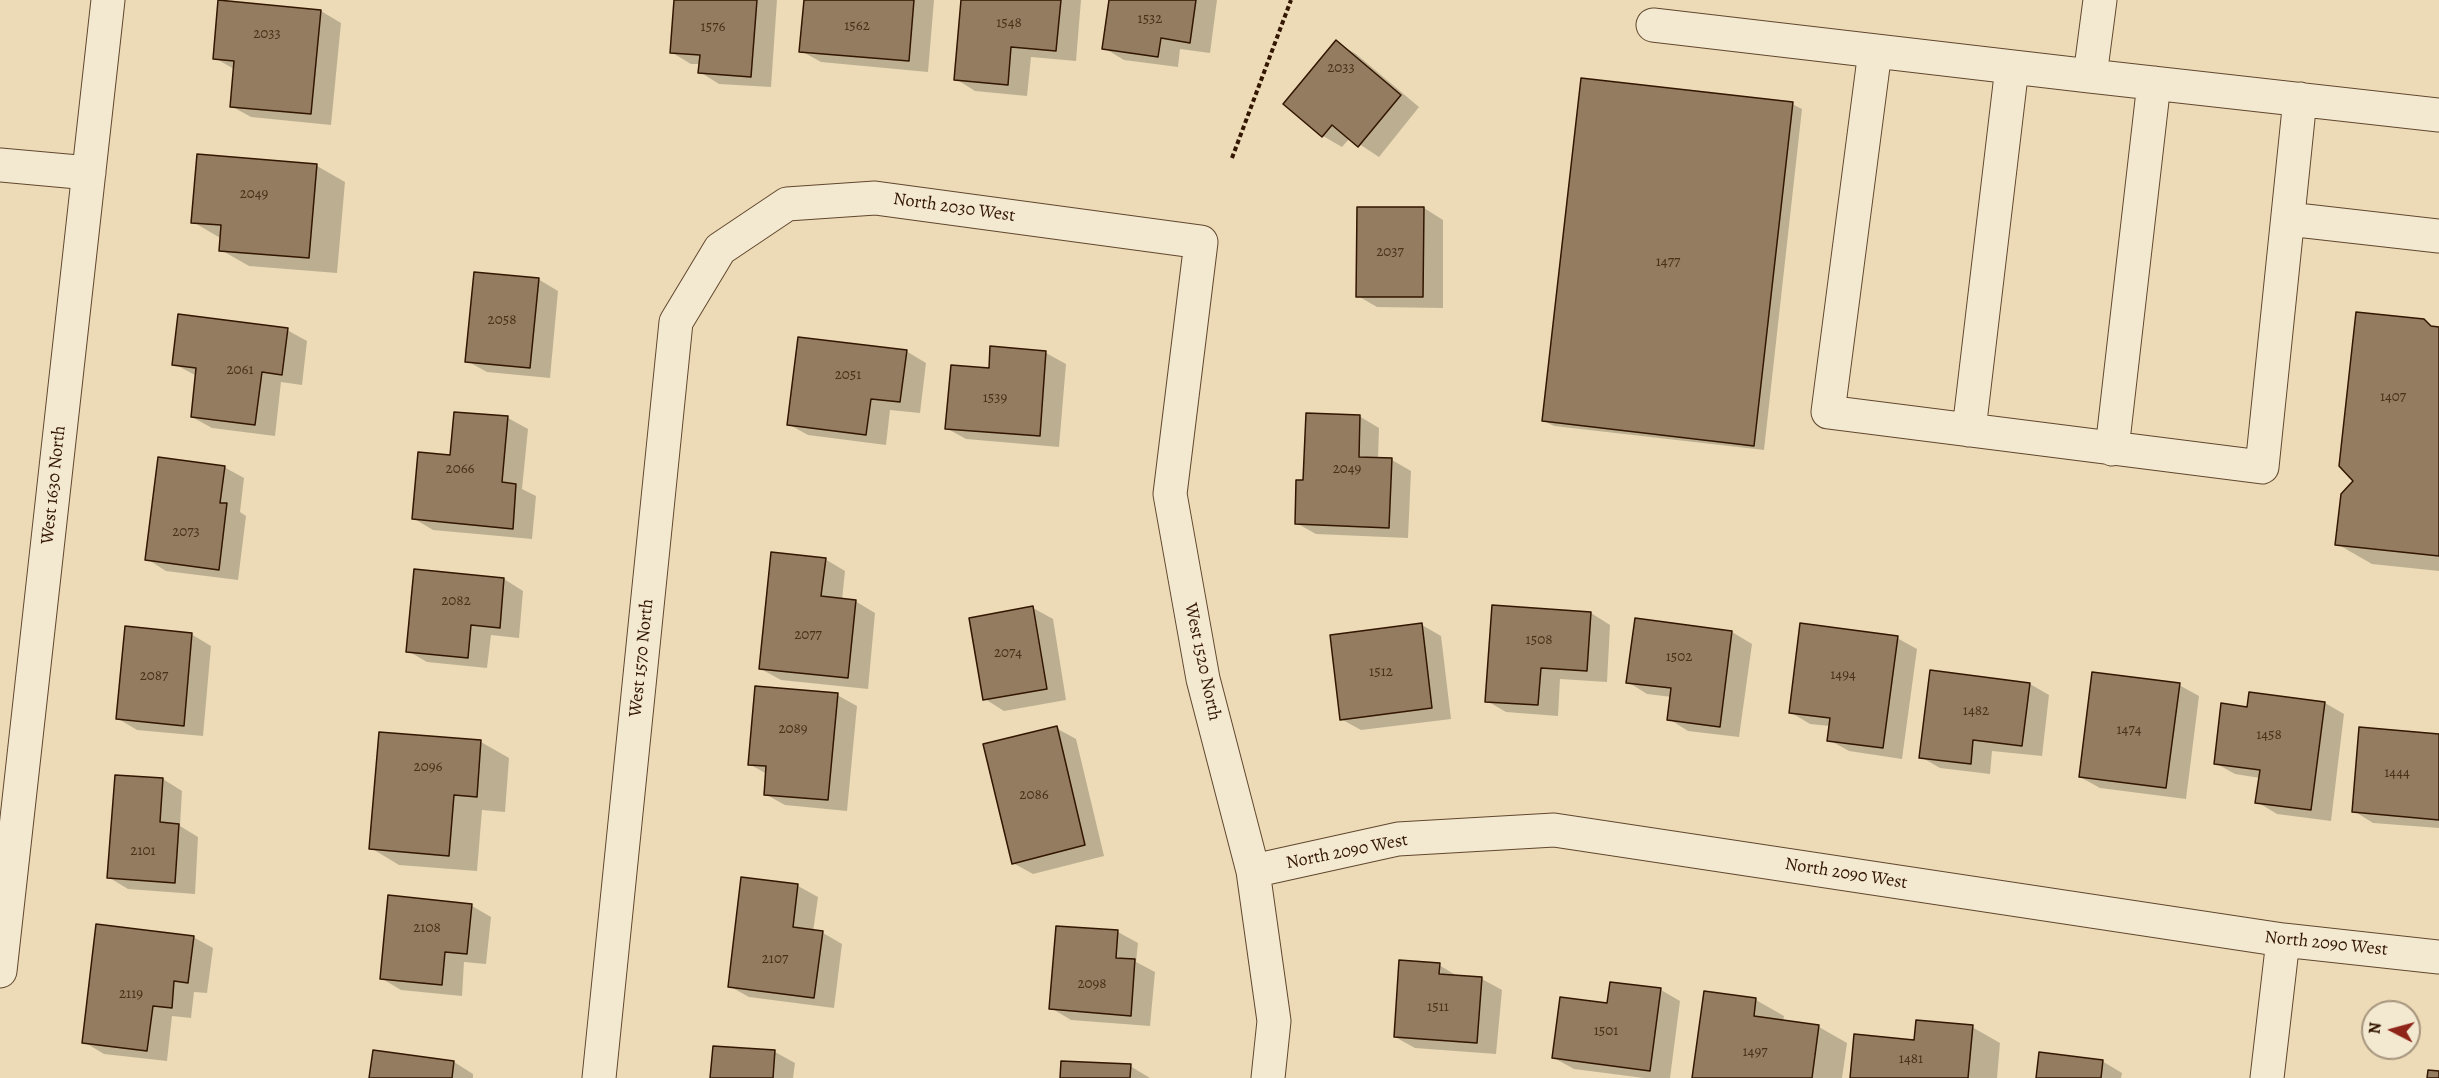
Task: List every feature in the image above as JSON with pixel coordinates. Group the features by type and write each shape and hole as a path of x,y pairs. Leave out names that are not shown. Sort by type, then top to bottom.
{"street":[{"name":"West 1630 North","path":"0,971 108,0"},
{"path":"2090,76 2100,0"},
{"path":"1653,25 2439,115"},
{"path":"1875,51 1828,412 2262,467 2300,99"},
{"path":"1969,430 2012,67"},
{"path":"2112,449 2154,83"},
{"path":"0,165 89,172"},
{"name":"North 2030 West","path":"720,249 787,204 875,198 1201,242"},
{"path":"2288,219 2439,237"},
{"name":"West 1520 North","path":"1201,242 1170,494 1203,679 1253,872 1274,1021 1268,1078"},
{"name":"West 1570 North","path":"599,1078 676,322 720,249"},
{"name":"North 2090 West","path":"1253,872 1398,839 1554,830 2283,940 2439,957"},
{"path":"2267,1078 2283,940"}],"path":[{"path":"1232,158 1291,0"}],"building":[{"path":"218,0 321,10 311,114 230,107 234,61 213,59"},
{"path":"674,0 757,0 751,77 698,73 700,55 670,53"},
{"path":"804,0 914,0 909,61 799,52"},
{"path":"961,0 1061,0 1056,51 1011,47 1008,85 954,80"},
{"path":"1109,0 1196,0 1190,43 1161,38 1158,57 1102,49"},
{"path":"1336,40 1401,95 1358,147 1332,125 1322,137 1283,104"},
{"path":"1581,78 1793,102 1754,446 1542,421"},
{"path":"197,154 317,164 309,258 219,251 221,225 191,223"},
{"path":"1357,207 1424,207 1423,297 1356,297"},
{"path":"474,272 539,278 530,368 465,362"},
{"path":"2356,312 2424,319 2431,326 2439,327 2439,556 2335,545 2341,494 2353,481 2339,466"},
{"path":"178,314 288,328 282,375 262,372 255,425 191,417 196,368 172,365"},
{"path":"798,337 907,350 900,402 871,399 866,435 787,425"},
{"path":"990,346 1046,351 1040,436 945,429 951,365 989,368"},
{"path":"454,412 508,416 502,482 516,484 513,529 412,519 418,452 450,455"},
{"path":"1306,413 1360,415 1359,457 1392,458 1389,528 1295,524 1296,480 1303,480"},
{"path":"158,457 225,466 220,503 227,503 219,570 145,560"},
{"path":"771,552 826,558 821,596 856,600 848,678 759,669"},
{"path":"414,569 504,578 500,628 471,625 468,658 406,652"},
{"path":"1492,605 1591,612 1587,671 1541,668 1538,705 1485,702"},
{"path":"1033,606 1047,689 983,700 969,618"},
{"path":"1635,618 1732,631 1720,727 1667,720 1671,688 1626,683"},
{"path":"1422,623 1432,708 1340,720 1330,635"},
{"path":"1800,623 1898,636 1883,748 1827,741 1830,718 1789,713"},
{"path":"125,626 192,633 184,726 116,719"},
{"path":"1930,670 2030,683 2022,746 1973,740 1971,764 1919,758"},
{"path":"2092,672 2180,683 2166,788 2079,777"},
{"path":"755,686 838,693 828,800 764,795 766,766 748,765"},
{"path":"2249,692 2325,702 2311,810 2255,803 2260,770 2214,764 2221,703 2247,707"},
{"path":"1057,726 1085,845 1012,864 983,744"},
{"path":"2359,727 2439,734 2439,820 2352,812"},
{"path":"379,732 481,740 477,797 454,795 449,856 369,849"},
{"path":"115,775 163,778 160,822 179,824 175,883 107,878"},
{"path":"741,877 798,884 793,927 823,931 814,998 728,987"},
{"path":"388,895 472,904 467,954 445,952 442,985 380,979"},
{"path":"96,924 194,936 188,983 174,981 172,1008 153,1006 147,1051 82,1043"},
{"path":"1056,926 1118,930 1116,958 1135,959 1131,1016 1049,1009"},
{"path":"1399,960 1440,963 1439,974 1482,977 1477,1043 1394,1037"},
{"path":"1610,982 1661,988 1650,1071 1552,1058 1560,997 1607,1003"},
{"path":"1704,991 1756,998 1754,1016 1819,1025 1812,1078 1692,1078"},
{"path":"1916,1020 1973,1025 1968,1078 1850,1078 1854,1034 1914,1040"},
{"path":"713,1046 775,1050 773,1078 710,1078"},
{"path":"373,1050 454,1061 452,1078 369,1078"},
{"path":"2039,1052 2103,1060 2101,1078 2036,1078"},
{"path":"1061,1061 1131,1064 1130,1078 1060,1078"},
{"path":"2428,1070 2439,1071 2439,1078 2427,1078"}]}
